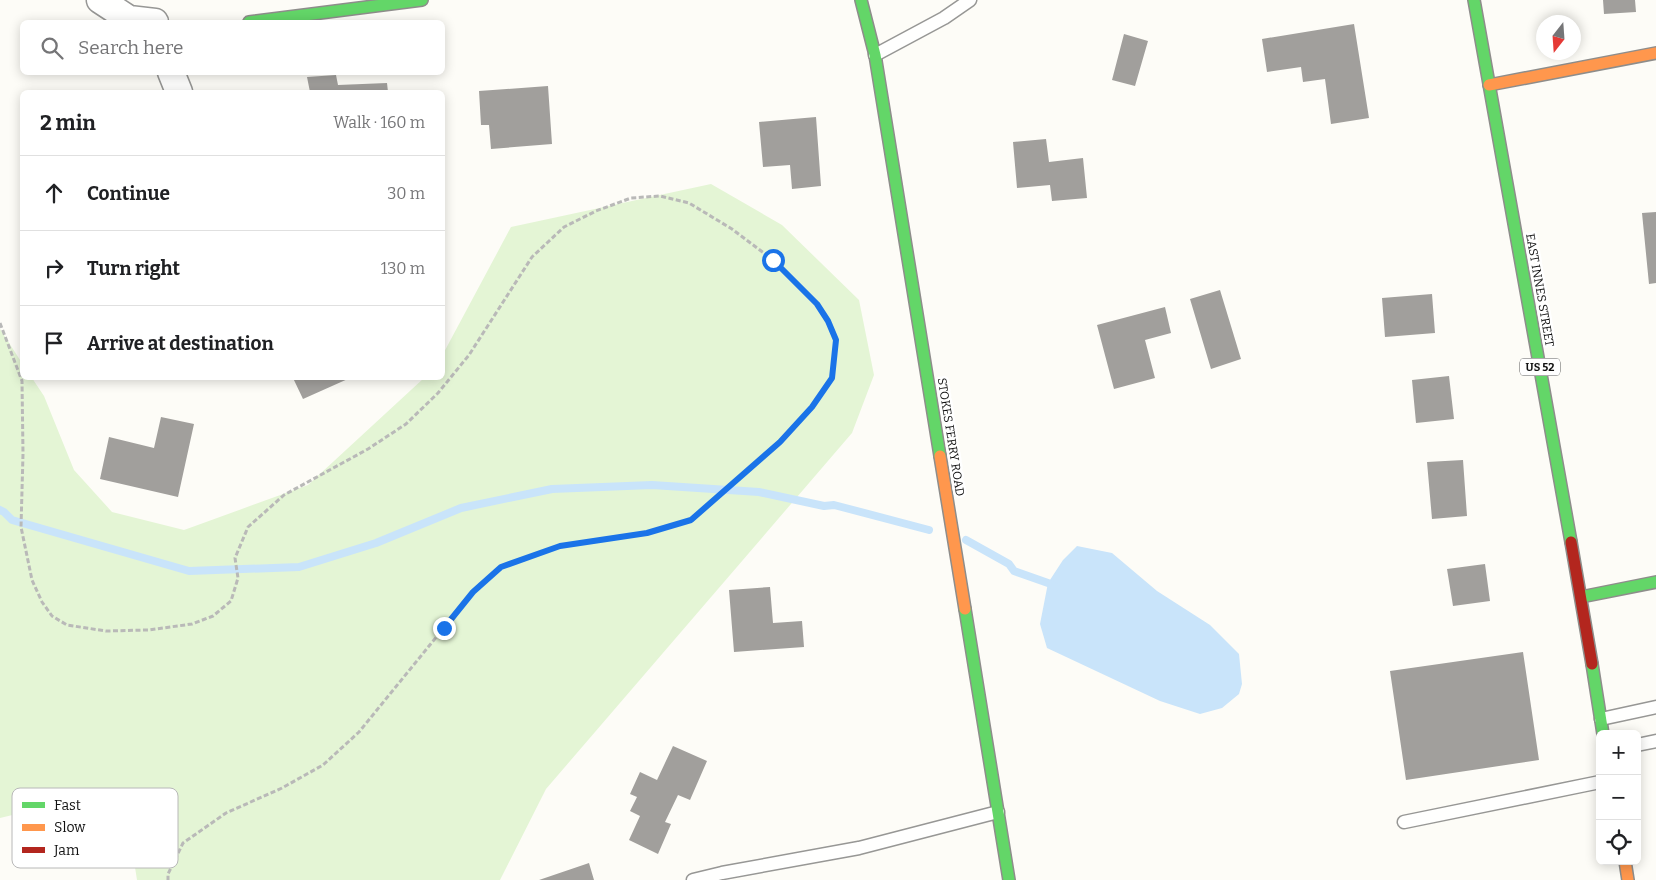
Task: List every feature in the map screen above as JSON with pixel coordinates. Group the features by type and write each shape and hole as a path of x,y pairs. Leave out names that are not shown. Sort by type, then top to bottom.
{"street":[{"path":"100,0 129,19 137,20"},
{"path":"265,20 422,0"},
{"name":"STOKES FERRY ROAD","path":"861,0 875,56 1009,880"},
{"name":"EAST INNES STREET","path":"1474,0 1581,597 1602,730"},
{"path":"1489,85 1656,53"},
{"path":"173,75 178,90"},
{"path":"1581,597 1656,582"},
{"path":"1626,865 1628,880"}],"lane":[{"path":"875,56 929,27 970,0"},
{"path":"1601,719 1656,707"},
{"path":"1641,744 1656,742"},
{"path":"1404,822 1596,783"},
{"path":"693,880 860,848 998,812"}],"path":[{"path":"22,380 23,454 21,527 32,580 42,602 52,616 67,625 106,631 148,630 192,624 213,616 231,601 238,578 235,558 248,527 284,495 368,448 406,424 438,393 469,355 532,257 564,227 596,211 630,198 660,196 689,203 732,229 780,267 817,304 828,321 836,340 832,378 812,407 780,442 691,520 647,533 560,546 501,567 473,592 359,732 323,765 282,788 226,813 183,843 178,853"},
{"path":"0,323 20,376"},
{"path":"168,880 171,868"}],"green space":[{"path":"711,184 782,225 859,300 874,375 852,433 546,789 500,880 137,880 135,868 178,868 178,788 12,788 12,815 0,818 0,329 20,360 20,380 33,380 44,396 74,470 112,512 184,530 308,485 422,380 445,380 445,350 511,227"}],"water":[{"path":"1077,546 1112,553 1157,591 1210,625 1239,654 1242,684 1239,694 1222,708 1200,714 1160,701 1047,648 1040,624 1048,583 1063,560"}],"building":[{"path":"1603,0 1635,0 1636,12 1604,14"},
{"path":"1354,24 1369,118 1331,124 1325,79 1303,82 1301,67 1267,72 1262,39"},
{"path":"1124,34 1148,41 1135,86 1112,80"},
{"path":"336,75 338,85 387,83 388,90 310,90 307,77"},
{"path":"548,86 552,144 491,149 489,125 481,125 479,91"},
{"path":"816,117 821,186 792,189 790,165 763,167 759,122"},
{"path":"1046,139 1049,162 1083,158 1087,198 1052,201 1050,185 1017,188 1013,142"},
{"path":"1656,212 1656,283 1649,284 1642,213"},
{"path":"1220,290 1241,359 1211,369 1190,299"},
{"path":"1432,294 1435,333 1385,337 1382,298"},
{"path":"1165,307 1171,333 1145,340 1155,378 1114,389 1097,325"},
{"path":"1449,376 1454,419 1416,423 1412,380"},
{"path":"294,380 346,380 303,399"},
{"path":"161,417 194,424 178,497 100,479 109,437 154,448"},
{"path":"1463,460 1467,516 1432,519 1427,462"},
{"path":"1485,564 1490,601 1453,606 1447,569"},
{"path":"770,587 773,623 802,621 804,647 734,652 729,590"},
{"path":"1523,652 1539,760 1406,780 1390,671"},
{"path":"673,746 707,761 690,800 678,795 665,822 671,824 658,854 629,840 640,816 630,811 637,797 630,794 640,772 657,780"},
{"path":"589,863 594,880 539,880"}],"waterway":[{"path":"0,510 12,520 189,571 299,567 376,543 461,508 552,489 652,485 759,492 824,506 834,505 929,530"},
{"path":"966,540 1009,564 1014,571 1056,587"}],"traffic: fast":[{"path":"265,20 422,0"},
{"path":"861,0 875,55 940,456"},
{"path":"1474,0 1571,542"},
{"path":"1581,597 1656,582"},
{"path":"965,609 1009,880"},
{"path":"1592,664 1602,730"}],"traffic: slow":[{"path":"1489,85 1656,53"},
{"path":"940,456 965,609"},
{"path":"1626,865 1628,880"}],"traffic: jam":[{"path":"1571,542 1592,664"}],"route":[{"path":"444,628 473,592 501,567 560,546 647,533 691,520 780,442 812,407 832,378 836,340 828,321 817,304 773,260"}]}
